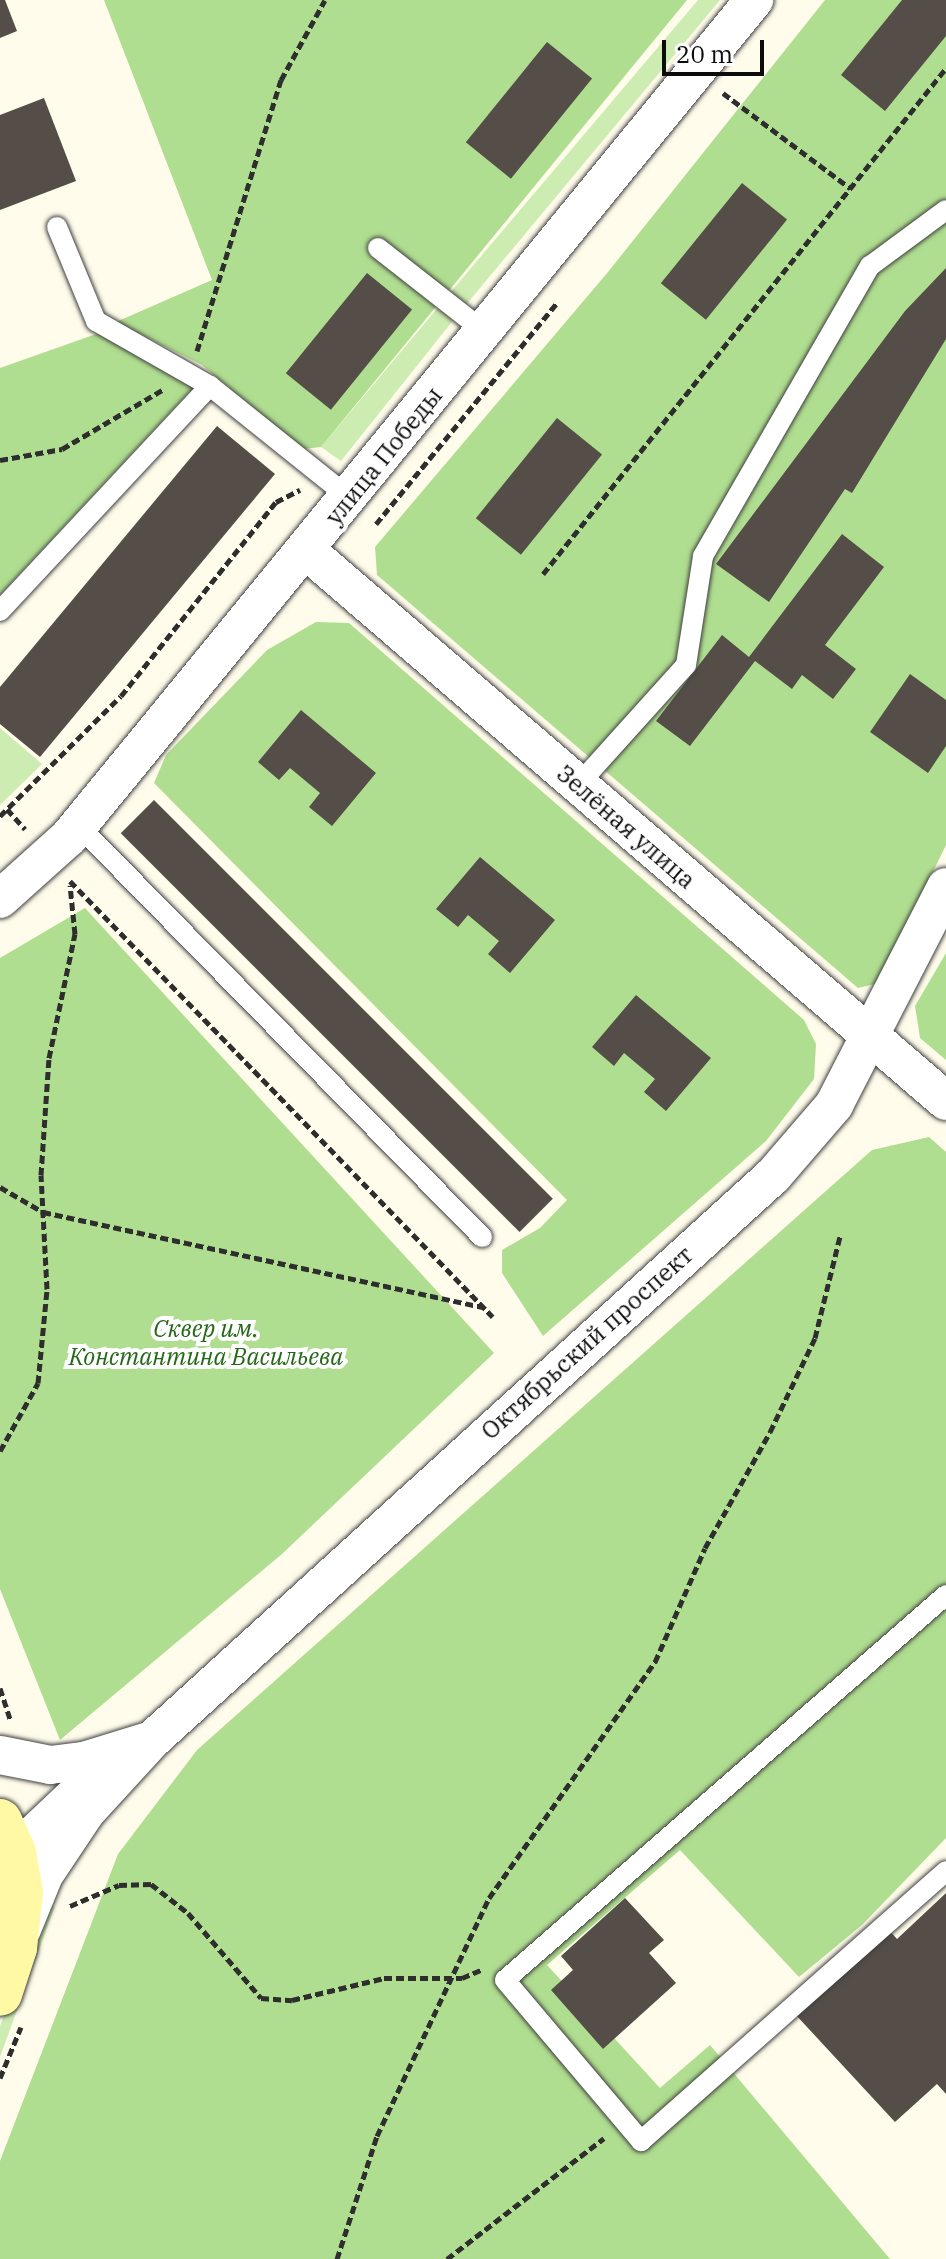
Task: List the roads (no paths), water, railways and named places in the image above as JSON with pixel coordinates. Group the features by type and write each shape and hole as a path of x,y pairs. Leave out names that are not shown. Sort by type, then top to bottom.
{"main road":[{"path":"0,1994 15,1948 21,1892 5,1849"}],"street":[{"name":"улица Победы","path":"0,899 78,825 307,551 754,0"},
{"name":"Зелёная улица","path":"307,551 946,1101"},
{"name":"Октябрьский проспект","path":"15,1948 44,1875 86,1812 152,1740 773,1176 834,1105 867,1034 946,887"},
{"name":"Октябрьский проспект","path":"7,1743 50,1765 84,1761 152,1740"},
{"name":"Октябрьский проспект","path":"5,1849 111,1763 152,1740"}],"lane":[{"path":"578,785 686,665 703,556 870,266 946,210"},
{"path":"57,227 96,321 210,386 350,498"},
{"path":"378,248 485,332"},
{"path":"0,611 210,386"},
{"path":"78,825 482,1237"},
{"path":"946,1595 505,1980 641,2141 946,1871"}],"park label":[{"name":"Сквер им. Константина Васильева","path":"206,1343"}]}
